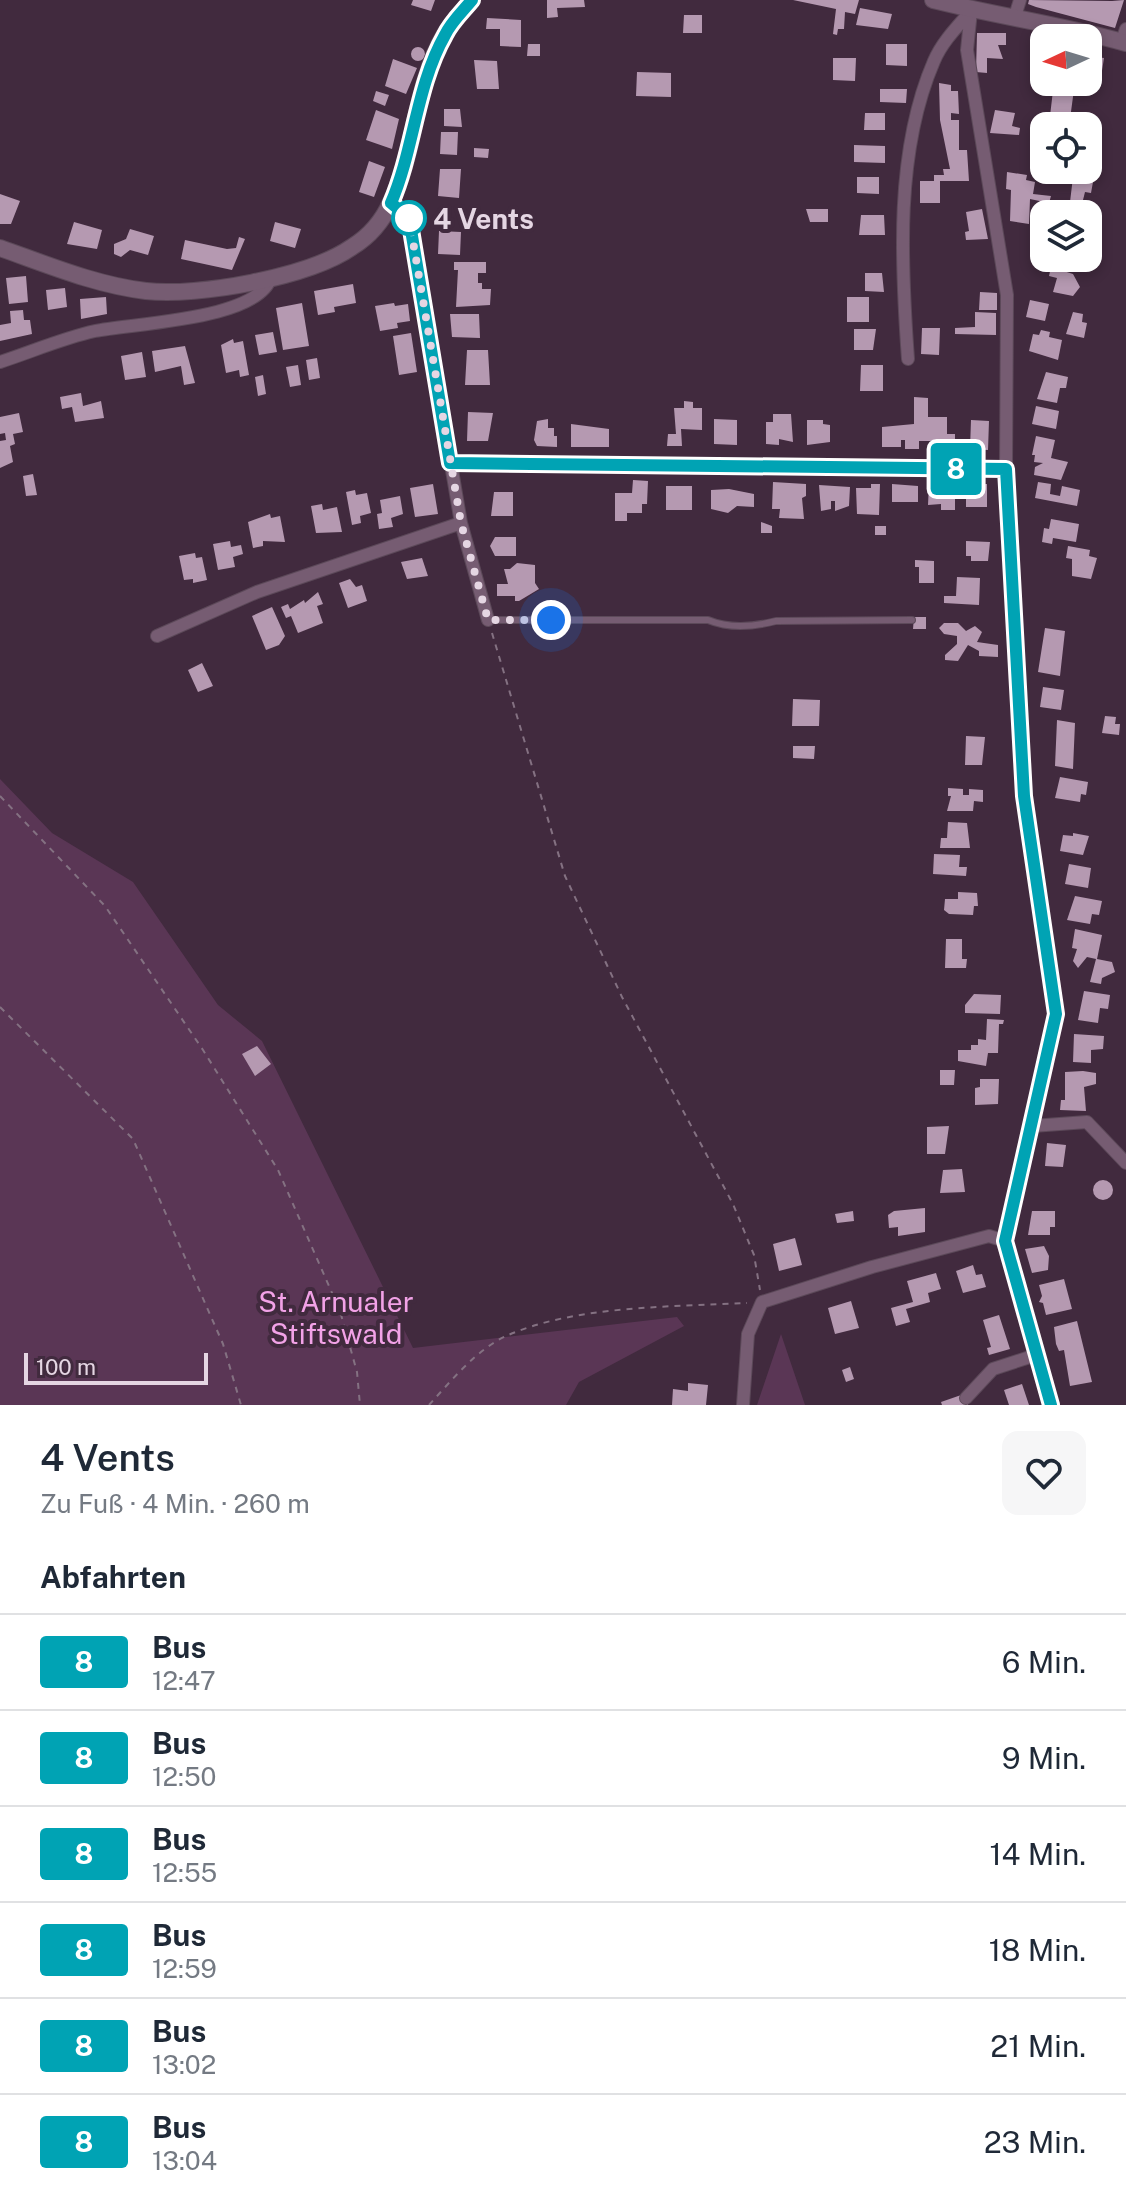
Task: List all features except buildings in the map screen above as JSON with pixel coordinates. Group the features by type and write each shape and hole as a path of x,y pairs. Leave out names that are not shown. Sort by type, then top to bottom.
{"street":[{"path":"0,248 85,278 146,291 198,292 271,277 351,249 371,232 391,203 400,181 430,70 445,34 472,0"},
{"path":"933,0 971,11 1018,8 1125,38"},
{"path":"908,359 902,285 905,209 913,135 935,58 971,11"},
{"path":"971,11 967,50 1007,295 1006,469 1024,796 1056,1014 1005,1241 1051,1405"},
{"path":"391,203 409,218 461,523 488,620"},
{"path":"0,362 92,332 209,314 252,299 268,288 271,277"},
{"path":"450,463 1006,469"},
{"path":"157,636 257,592 461,523"},
{"path":"1032,1126 1087,1122 1126,1163"},
{"path":"743,1405 748,1334 762,1302 872,1267 989,1236 1005,1241"},
{"path":"966,1398 993,1369 1036,1355"}],"lane":[{"path":"488,620 708,620 721,625 757,626 776,621 912,620"}],"path":[{"path":"429,1405 461,1370 504,1337 519,1332 564,1319 663,1307 762,1302 754,1255 733,1204 622,997 565,876 488,620"},
{"path":"0,796 105,906 203,1050 278,1170 340,1311 357,1372 360,1405"},
{"path":"0,1007 133,1139 223,1344 241,1405"}],"green space":[{"name":"St. Arnualer Stiftswald","path":"0,779 52,833 133,882 218,1005 262,1041 413,1348 677,1317 684,1326 579,1382 566,1405 0,1405"},
{"path":"781,1334 805,1405 757,1405"}],"bus line":[{"name":"8","path":"472,0 445,34 430,70 400,181 391,203 409,218 450,463 1006,469 1024,796 1056,1014 1005,1241 1051,1405"}],"place":[{"name":"4 Vents","path":"409,218"}],"route":[{"path":"409,218 461,523 488,620 551,620"}]}
